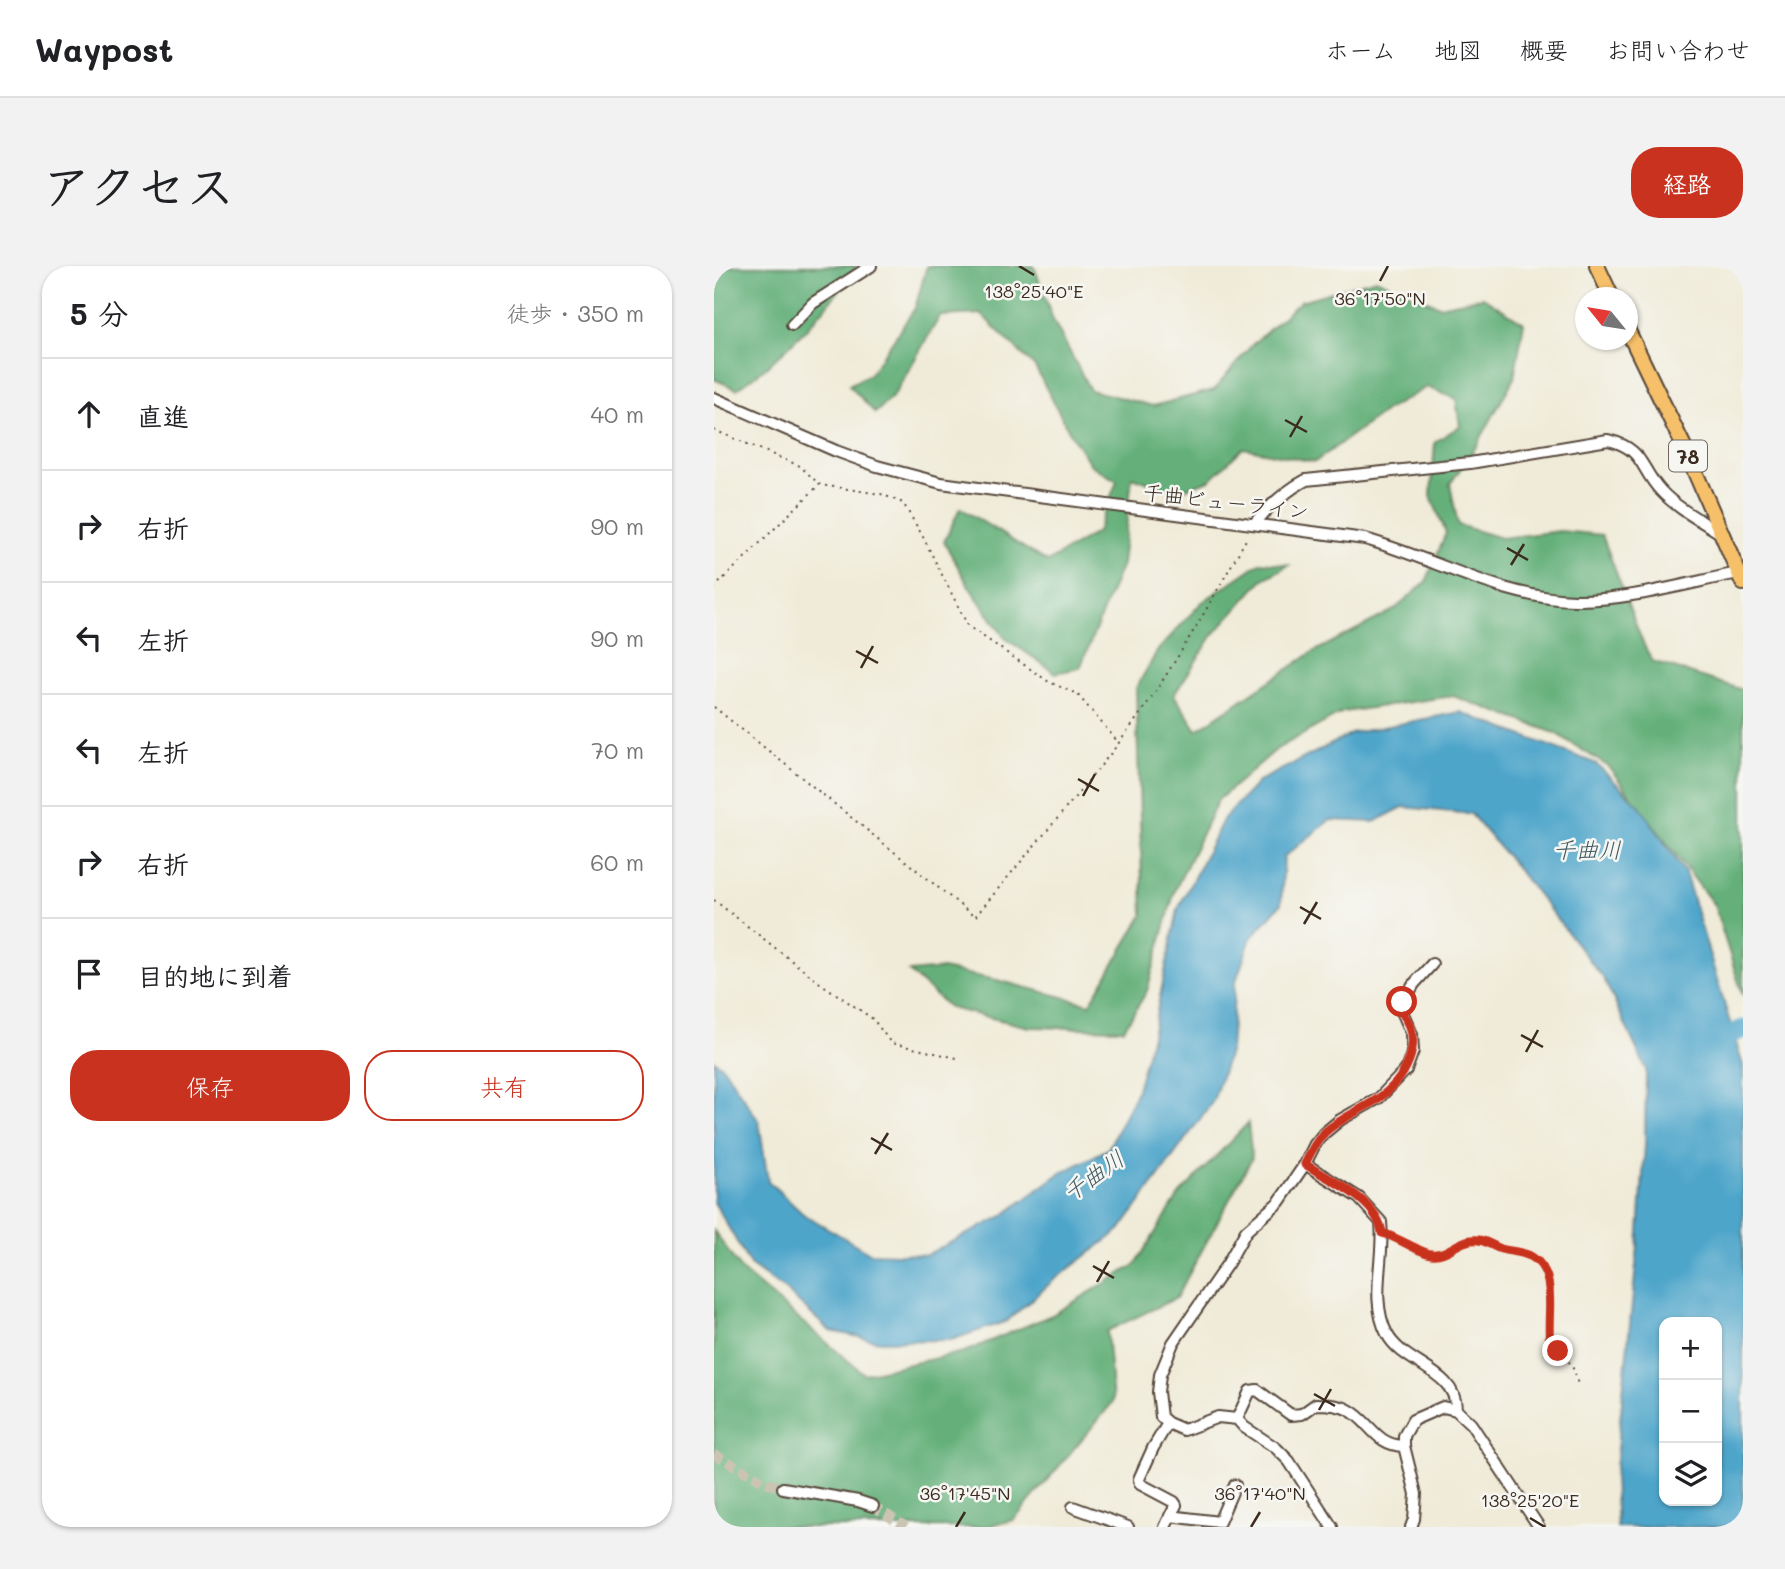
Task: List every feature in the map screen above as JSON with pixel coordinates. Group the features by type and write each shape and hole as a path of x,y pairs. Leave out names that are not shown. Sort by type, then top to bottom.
{"main road":[{"path":"1597,266 1607,287"},
{"name":"78","path":"1637,350 1686,451 1741,576"}],"street":[{"path":"792,325 813,303 872,266"},
{"name":"千曲ビューライン","path":"714,398 836,452 941,483 1365,539 1540,597 1575,600 1613,598 1741,576"},
{"path":"1254,524 1269,506 1292,487 1306,480 1470,463 1608,440 1624,444 1637,456 1659,490 1676,505 1720,533"},
{"path":"1332,1527 1289,1461 1237,1419 1218,1417 1184,1430 1161,1418 1158,1392 1160,1375 1173,1343 1228,1263 1246,1231 1279,1202 1323,1134 1340,1120 1379,1098 1406,1070 1413,1051 1412,1034 1400,1007 1414,984 1432,964"},
{"path":"1305,1164 1359,1198 1381,1223 1379,1309 1382,1324 1399,1349 1450,1387 1456,1398 1455,1410"},
{"path":"1237,1419 1247,1395 1250,1391 1257,1390 1291,1415 1302,1414 1315,1404 1348,1409 1381,1439 1391,1445 1404,1446"},
{"path":"1411,1527 1416,1493 1404,1436 1413,1420 1443,1408 1455,1410 1471,1424 1539,1527"},
{"path":"1165,1527 1176,1505 1144,1488 1139,1479 1168,1423"},
{"path":"1170,1516 1219,1522 1235,1485"},
{"path":"783,1489 858,1501 873,1506"},
{"path":"1073,1507 1128,1527"}],"path":[{"path":"714,430 800,466 820,485 881,494 903,503 968,626 1049,682 1076,694 1119,743"},
{"path":"714,588 820,485"},
{"path":"714,707 975,917 1119,743 1214,597 1254,524"},
{"path":"714,900 820,983 873,1019 891,1043 957,1058"},
{"path":"1382,1233 1431,1254 1449,1251 1465,1241 1479,1240 1532,1257 1545,1271 1547,1279 1550,1342 1575,1368 1578,1386"}],"green space":[{"path":"714,266 857,266 803,333 737,389 714,379"},
{"path":"927,266 1034,266 1053,320 1090,390 1153,406 1214,390 1252,345 1301,301 1376,279 1439,306 1483,297 1524,323 1514,378 1477,445 1450,484 1458,525 1501,538 1560,531 1602,535 1652,661 1743,690 1743,996 1714,905 1609,767 1555,733 1453,696 1343,712 1277,749 1218,800 1175,890 1147,991 1124,1029 1029,1027 950,1008 909,972 942,969 1090,1004 1143,915 1136,688 1158,650 1201,603 1261,562 1289,565 1262,580 1213,635 1174,695 1197,730 1313,652 1394,610 1426,582 1446,533 1431,496 1435,442 1460,426 1456,399 1427,387 1385,411 1315,462 1243,448 1210,480 1175,492 1132,477 1122,564 1080,668 1056,673 1005,638 970,588 944,542 960,508 1047,562 1097,532 1117,481 1091,465 1070,433 1035,367 981,314 940,316 894,395 875,413 849,385 870,374 915,308"},
{"path":"1248,1123 1252,1158 1176,1298 1107,1331 1113,1402 1014,1520 984,1527 714,1527 714,1231 741,1270 864,1374 964,1352 1052,1315 1135,1265 1179,1195"}],"water":[{"name":"千曲川","path":"1460,712 1595,763 1640,806 1685,873 1743,1066 1743,1527 1617,1527 1614,1479 1638,1246 1645,1145 1646,1069 1604,979 1471,814 1403,807 1374,822 1330,820 1284,857 1281,904 1251,938 1235,984 1230,1049 1213,1101 1120,1230 1054,1280 1007,1321 951,1340 880,1341 830,1331 786,1291 750,1265 714,1202 714,1060 723,1067 759,1121 768,1181 802,1213 870,1253 926,1255 1001,1217 1059,1174 1108,1149 1136,1093 1152,1035 1178,909 1224,818 1259,781 1353,733"}],"waterway":[{"path":"1712,1043 1743,1029"}],"tunnel":[{"path":"714,1454 764,1482 783,1488"},
{"path":"873,1506 906,1527"}],"route":[{"path":"1402,1002 1400,1007 1412,1034 1413,1051 1406,1070 1379,1098 1340,1120 1323,1134 1305,1164 1359,1198 1381,1223 1382,1233 1394,1236 1424,1253 1439,1254 1465,1241 1479,1240 1532,1257 1545,1271 1550,1308 1549,1337 1558,1351"}]}
